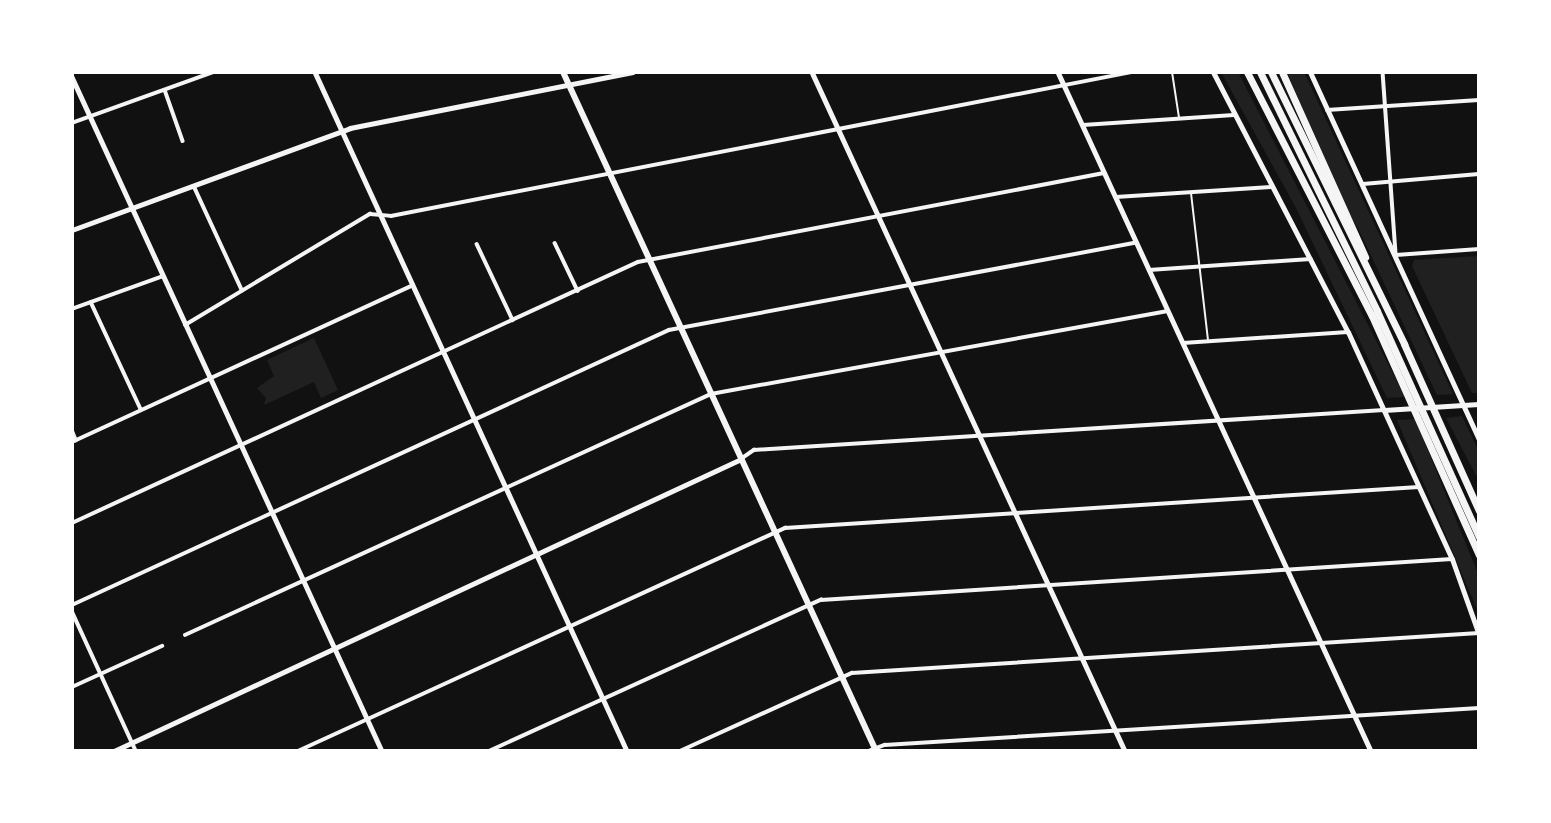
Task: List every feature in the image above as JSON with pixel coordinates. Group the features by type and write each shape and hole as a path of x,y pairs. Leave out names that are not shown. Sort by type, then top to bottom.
{"highway":[{"path":"1247,72 1372,316 1479,555"},
{"path":"1263,72 1296,128"},
{"path":"1263,72 1377,311 1479,537"},
{"path":"1271,72 1296,128 1404,344"},
{"path":"1282,72 1479,510"}],"main road":[{"path":"563,72 809,604 873,751"},
{"path":"1213,72 1348,332 1452,559 1479,634"},
{"path":"1310,72 1479,440"},
{"path":"1384,410 1479,404"}],"street":[{"path":"72,123 214,72"},
{"path":"315,72 628,751"},
{"path":"72,230 342,132 633,72"},
{"path":"813,72 1125,751"},
{"path":"1058,72 1371,751"},
{"path":"185,325 370,214 381,215 1132,72"},
{"path":"1383,72 1396,255 1479,249"},
{"path":"72,78 382,751"},
{"path":"165,90 183,141"},
{"path":"1327,110 1479,100"},
{"path":"1083,125 1235,116"},
{"path":"72,523 513,320 650,260 1104,173"},
{"path":"1363,184 1390,179 1479,174"},
{"path":"194,186 242,290"},
{"path":"1116,197 1271,187"},
{"path":"555,243 578,291"},
{"path":"72,605 669,330 1136,243"},
{"path":"477,244 513,320"},
{"path":"1149,270 1311,259"},
{"path":"72,309 163,276"},
{"path":"72,430 74,441 413,285"},
{"path":"91,302 141,410"},
{"path":"185,635 711,394 1168,311"},
{"path":"1183,343 1348,332"},
{"path":"114,751 538,556 754,450 1384,410"},
{"path":"298,751 774,531 1015,512 1419,487"},
{"path":"489,751 821,600 1452,559"},
{"path":"72,611 136,751"},
{"path":"680,751 852,673 1479,634"},
{"path":"72,687 162,646"},
{"path":"873,751 1115,730 1479,708"}],"lane":[{"path":"1172,72 1179,118"},
{"path":"1191,193 1208,340"}],"shaded area":[{"path":"1221,72 1238,72 1405,397 1387,398 1296,208"},
{"path":"1287,72 1304,72 1453,394 1437,395 1358,228 1341,202"},
{"path":"1479,256 1479,393 1472,393 1412,266 1414,260"},
{"path":"314,338 338,390 321,398 314,382 264,405 266,398 257,388 274,376 267,360"},
{"path":"1462,416 1479,452 1479,481 1446,418"},
{"path":"1415,419 1479,576 1479,614 1397,420"}]}
